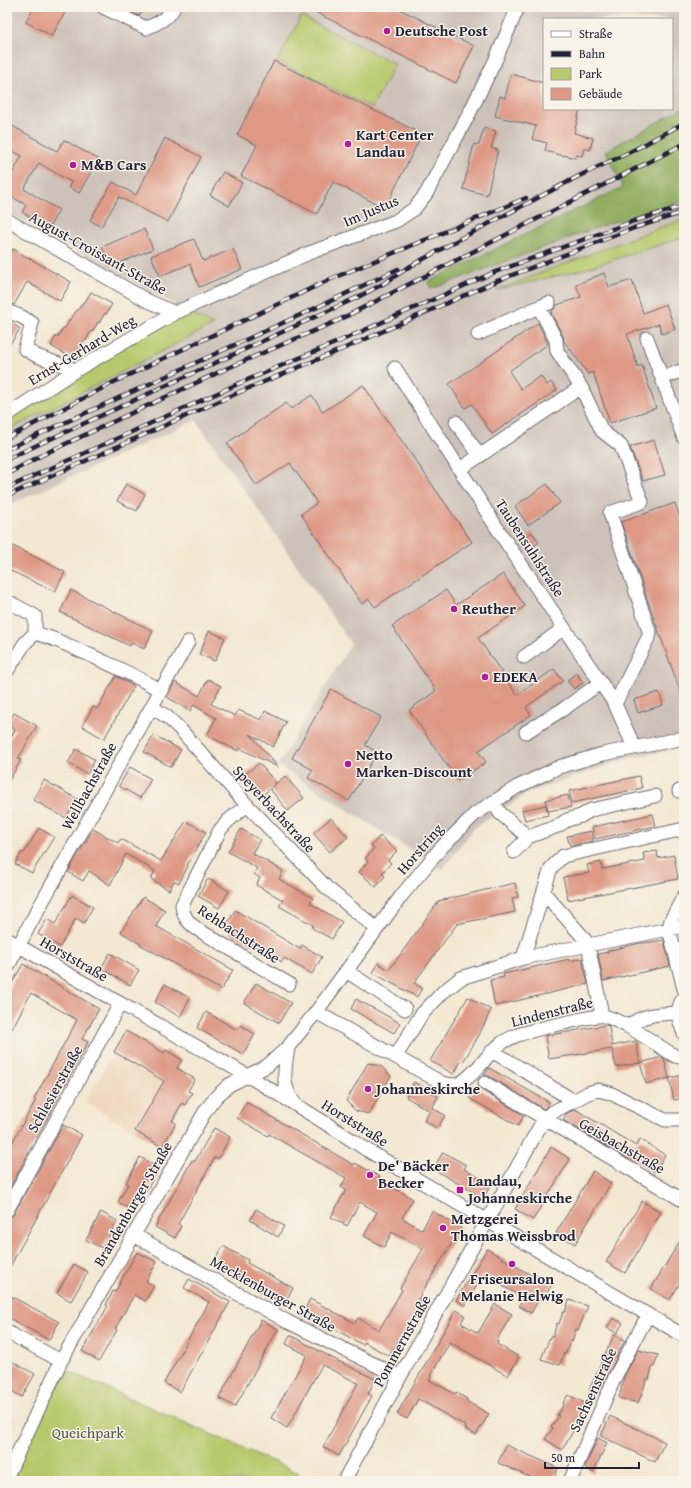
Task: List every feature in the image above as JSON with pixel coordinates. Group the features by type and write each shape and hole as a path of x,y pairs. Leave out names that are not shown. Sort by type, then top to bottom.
{"street":[{"path":"103,7 146,28 170,14 174,7"},
{"name":"Im Justus","path":"175,313 309,253 396,221 410,214 426,194 448,154 495,61 518,7"},
{"name":"August-Croissant-Straße","path":"7,220 146,300 175,313"},
{"path":"478,334 544,305 556,340 557,351 581,387 602,431 621,446 642,502 610,513 650,634 615,704"},
{"path":"7,311 32,323 25,349 37,356 76,370"},
{"name":"Ernst-Gerhard-Weg","path":"7,415 76,370 175,313"},
{"path":"647,338 684,438"},
{"name":"Taubensuhlstraße","path":"394,368 615,704 634,747"},
{"path":"662,378 684,370"},
{"path":"460,469 581,387"},
{"path":"456,422 480,456"},
{"path":"7,601 35,616 35,632 25,643 7,671"},
{"path":"524,657 564,628"},
{"path":"35,632 48,636 101,660 143,680 161,691"},
{"name":"Wellbachstraße","path":"7,968 188,642"},
{"path":"526,732 565,708 600,683"},
{"name":"Speyerbachstraße","path":"152,707 167,717 179,728 247,805 326,887 377,929"},
{"name":"Horstring","path":"246,1076 267,1066 288,1047 316,1012 402,895 441,848 475,814 517,787 559,767 634,747 684,738"},
{"path":"514,852 528,838 558,826 567,820 581,816 591,810 655,796"},
{"path":"493,802 500,813 528,838"},
{"name":"Rehbachstraße","path":"247,805 231,818 220,830 182,905 182,912 186,921 196,929 289,984"},
{"path":"523,958 551,868 563,856 684,829"},
{"path":"544,893 583,937 588,946 602,1015"},
{"path":"684,896 672,920 670,929 684,989"},
{"path":"316,1012 396,1056 422,1015 443,992 461,978 523,958 684,926"},
{"name":"Horststraße","path":"7,939 246,1076 367,1150 684,1336"},
{"path":"346,971 405,1009"},
{"path":"684,998 676,1013 684,1034"},
{"name":"Schlesierstraße","path":"7,1210 120,1004"},
{"path":"628,1026 639,1018 657,1014 676,1013"},
{"name":"Lindenstraße","path":"396,1056 442,1083 454,1085 468,1077 492,1051 502,1043 516,1036 558,1024 602,1015 628,1026 675,1056 684,1058"},
{"path":"288,1047 284,1074 285,1084 289,1095 297,1106"},
{"path":"492,1051 574,1101"},
{"name":"Brandenburger Straße","path":"7,1476 61,1361 198,1124 212,1102 228,1085 246,1076"},
{"name":"Geisbachstraße","path":"485,1083 547,1116 684,1201"},
{"path":"488,1221 547,1116 588,1092 598,1090 610,1093 666,1120 684,1120"},
{"name":"Pommernstraße","path":"346,1477 400,1377 488,1221"},
{"name":"Mecklenburger Straße","path":"134,1235 294,1325 400,1377"},
{"name":"Sachsenstraße","path":"570,1481 612,1383 648,1315"},
{"path":"7,1332 61,1361"}],"shaded area":[{"path":"7,7 684,7 684,107 606,151 624,187 428,282 431,289 604,225 684,201 684,220 661,227 502,288 581,270 684,237 684,747 630,758 529,792 474,828 442,870 278,765 351,644 196,420 7,506 7,431 213,325 7,212"},
{"path":"114,1052 168,1084 177,1068 195,1079 188,1090 192,1093 185,1105 182,1103 172,1120 176,1123 162,1147 85,1102"},
{"path":"7,1413 15,1418 7,1433"}],"green space":[{"path":"301,16 395,64 372,108 278,61"},
{"path":"684,107 684,201 604,225 431,289 428,282 623,187 606,151"},
{"path":"684,220 684,237 581,270 497,290 661,227"},
{"path":"176,305 213,325 7,431 7,417"},
{"name":"Queichpark","path":"66,1370 299,1473 295,1481 7,1481"}],"building":[{"path":"34,7 68,7 52,36 26,22"},
{"path":"121,7 145,7 139,16"},
{"name":"Deutsche Post","path":"305,7 395,7 474,46 456,83"},
{"path":"274,61 422,134 385,208 333,182 317,214 241,176 257,145 237,135"},
{"path":"511,74 543,83 543,110 580,110 574,133 593,138 590,150 584,148 582,156 576,155 575,158 545,151 547,143 532,139 536,126 495,116 500,96 505,98"},
{"path":"7,123 57,151 64,140 98,159 79,193 69,187 71,182 39,163 24,189 59,210 49,228 22,212 26,205 7,194 7,182 22,156 7,148"},
{"path":"484,128 496,131 491,148 498,150 487,195 463,189 474,144 479,145"},
{"path":"165,138 201,157 168,222 119,197 101,227 90,220 113,182 136,195"},
{"path":"223,172 242,183 229,206 210,195"},
{"path":"144,229 153,249 110,267 102,247"},
{"path":"194,239 203,261 233,249 242,269 199,287 190,264 160,276 151,256"},
{"path":"13,249 71,282 60,301 27,282 14,305 7,303 7,260"},
{"path":"604,273 609,287 632,280 643,313 666,304 675,329 662,334 659,324 627,334 638,367 642,365 656,408 610,423 593,372 588,374 564,341 551,313 557,305 581,297 576,285"},
{"path":"91,292 112,304 72,358 51,346 56,336 58,337 63,328 65,328 70,319 84,301 85,302"},
{"path":"7,320 20,329 7,349"},
{"path":"538,323 548,344 509,371 521,389 541,376 547,385 551,382 557,390 492,434 472,404 465,408 449,384"},
{"path":"363,385 472,542 375,607 369,599 362,604 301,514 317,503 290,463 256,485 227,443 286,403 291,409 312,395 323,412"},
{"path":"654,440 665,475 643,481 630,447"},
{"path":"126,484 145,494 137,511 117,501"},
{"path":"547,484 560,503 528,525 515,506"},
{"path":"675,503 684,529 684,699 651,610 621,522"},
{"path":"532,532 539,542 530,549 523,539"},
{"path":"7,543 65,572 55,592 7,569"},
{"path":"503,574 525,606 478,638 517,695 554,669 563,681 526,707 531,715 478,751 486,762 458,781 409,710 436,691 392,626 446,590 456,605"},
{"path":"71,590 153,631 144,649 132,643 130,646 60,612"},
{"path":"209,631 225,638 215,661 199,654"},
{"path":"577,673 583,683 574,689 567,680"},
{"path":"116,676 134,686 104,739 82,726 93,707 97,709"},
{"path":"208,679 221,686 211,704 235,716 238,710 261,720 265,711 286,722 273,747 250,734 278,767 239,748 238,751 207,735 216,718 193,705 190,711 167,697 175,682 199,696"},
{"path":"331,689 381,717 365,745 377,752 349,801 308,778 313,770 292,758"},
{"path":"659,692 663,705 638,713 634,700"},
{"path":"14,713 37,726 18,759 21,760 7,784 7,744 15,730 7,725"},
{"path":"154,735 181,750 171,767 144,752"},
{"path":"76,749 95,760 87,774 68,763"},
{"path":"259,763 276,783 272,787 285,776 304,798 288,811 270,789 259,798 242,777"},
{"path":"130,767 151,779 140,798 119,786"},
{"path":"639,776 642,788 572,803 569,791"},
{"path":"44,780 77,799 66,818 33,800"},
{"path":"568,795 571,807 548,811 545,800"},
{"path":"546,805 548,815 525,820 522,810"},
{"path":"653,814 656,826 595,839 592,827"},
{"path":"331,818 348,837 330,852 313,833"},
{"path":"186,821 206,832 187,865 188,866 179,883 174,881 169,890 151,879 155,871 126,854 110,885 89,871 83,881 68,872 93,829 118,843 121,839 161,861"},
{"path":"39,828 54,837 32,873 15,864 22,852 24,853"},
{"path":"241,829 260,840 252,853 283,871 279,879 313,898 310,903 342,922 332,939 312,928 313,925 279,906 283,900 256,885 260,878 254,874 257,868 228,852"},
{"path":"591,831 593,841 570,846 567,836"},
{"path":"380,836 397,851 388,860 391,863 382,873 385,876 376,887 359,872 368,861 365,859 374,848 371,846"},
{"path":"657,851 658,858 674,855 678,879 568,900 563,877 589,873 587,865 601,862 602,869 645,861 643,853"},
{"path":"208,879 229,891 219,908 198,896"},
{"path":"515,883 518,897 512,898 515,912 457,924 414,983 422,988 417,997 373,973 378,963 389,970 439,901"},
{"path":"72,895 93,907 84,923 76,918 60,947 38,934 47,919 55,924"},
{"path":"143,897 165,910 156,926 233,970 221,990 121,932"},
{"path":"235,910 300,949 302,945 322,957 312,974 284,958 282,962 229,933 232,928 227,925"},
{"path":"684,938 684,956 680,939"},
{"path":"664,940 670,966 603,981 598,954 636,944"},
{"path":"110,953 139,970 130,985 101,968"},
{"path":"582,958 588,984 495,1006 490,980 504,977 503,974 569,959 569,961"},
{"path":"23,964 99,1009 82,1039 88,1042 7,1193 7,1152 36,1100 34,1099 77,1020 31,993 7,1038 7,992"},
{"path":"256,983 291,1003 279,1023 244,1003"},
{"path":"165,984 190,998 180,1017 155,1002"},
{"path":"468,997 491,1010 478,1037 463,1062 461,1061 454,1074 430,1061"},
{"path":"356,999 400,1023 394,1033 351,1009"},
{"path":"206,1012 237,1030 240,1025 255,1034 243,1054 197,1028"},
{"path":"606,1025 609,1026 612,1046 636,1041 640,1063 616,1067 612,1049 549,1059 545,1036"},
{"path":"126,1031 164,1053 166,1050 182,1060 177,1068 195,1079 188,1091 192,1093 185,1105 182,1103 172,1121 176,1123 162,1147 135,1131 164,1081 114,1052"},
{"path":"662,1057 664,1059 669,1078 646,1084 640,1063"},
{"name":"Johanneskirche","path":"368,1063 381,1066 391,1076 369,1114 356,1111 346,1101"},
{"path":"489,1068 549,1102 547,1106 544,1109 489,1076 484,1075"},
{"path":"684,1075 684,1098 674,1100 669,1078"},
{"path":"414,1082 438,1096 432,1108 445,1115 438,1128 424,1121 430,1111 406,1097"},
{"path":"478,1086 481,1090 524,1115 518,1126 469,1098 474,1089 475,1090"},
{"path":"246,1102 354,1165 355,1163 380,1177 379,1179 413,1199 402,1218 422,1230 432,1211 461,1228 418,1299 422,1301 389,1356 364,1342 363,1345 333,1328 331,1331 302,1315 310,1299 355,1323 358,1318 379,1330 402,1290 400,1288 423,1249 392,1232 384,1247 364,1236 377,1212 360,1202 347,1226 331,1217 346,1190 341,1187 346,1178 269,1134 268,1136 237,1118"},
{"path":"575,1109 636,1146 640,1139 665,1155 655,1172 629,1156 628,1159 563,1120 566,1114"},
{"path":"63,1125 82,1135 7,1272 7,1218 14,1214"},
{"path":"214,1128 230,1137 218,1159 215,1157 178,1224 181,1226 175,1238 155,1227 192,1160 195,1161"},
{"path":"551,1147 570,1159 533,1220 515,1209"},
{"path":"443,1152 466,1165 464,1169 491,1185 483,1198 433,1169"},
{"path":"140,1157 159,1168 145,1193 142,1192 132,1210 118,1202"},
{"path":"593,1171 611,1183 575,1244 556,1233"},
{"path":"642,1201 661,1212 625,1273 606,1262"},
{"path":"256,1209 284,1226 278,1237 250,1220"},
{"path":"101,1212 117,1221 102,1248 86,1240"},
{"path":"684,1234 684,1276 670,1300 651,1289"},
{"path":"223,1246 248,1260 247,1263 293,1288 284,1304 254,1288 255,1285 214,1262"},
{"path":"487,1249 536,1278 537,1275 552,1284 543,1300 540,1298 531,1313 519,1306 524,1298 483,1275 465,1306 456,1300"},
{"path":"137,1252 157,1262 146,1281 154,1286 145,1301 134,1295 115,1329 117,1330 99,1361 82,1351 108,1306 106,1305 113,1291 115,1292"},
{"path":"74,1264 88,1272 71,1301 57,1293"},
{"path":"189,1279 230,1302 180,1392 164,1383 209,1302 184,1288"},
{"path":"7,1294 59,1322 49,1340 7,1317"},
{"path":"569,1300 588,1306 578,1330 576,1329 572,1342 570,1341 566,1354 564,1353 560,1365 541,1359 551,1335 553,1336 557,1323 559,1324 563,1312 565,1312"},
{"path":"495,1304 512,1314 496,1341 498,1342 497,1344 519,1357 508,1376 450,1342 429,1380 455,1394 456,1392 467,1399 466,1401 489,1414 476,1435 465,1429 466,1426 418,1399 407,1419 397,1414 456,1310 465,1315 461,1323 478,1333"},
{"path":"613,1318 623,1323 617,1333 607,1328"},
{"path":"261,1320 278,1329 235,1407 219,1398"},
{"path":"290,1335 375,1379 368,1394 372,1396 339,1456 323,1447 358,1383 322,1365 287,1428 271,1418 307,1355 286,1344"},
{"path":"614,1335 625,1340 599,1393 589,1390"},
{"path":"638,1350 658,1355 654,1367 652,1367 649,1380 647,1379 638,1403 619,1398 624,1377"},
{"path":"7,1359 35,1374 22,1397 8,1389 12,1382 7,1380"},
{"path":"568,1395 587,1404 579,1415 581,1416 573,1427 575,1428 562,1450 545,1439 553,1428 551,1427 559,1416 557,1415"},
{"path":"610,1416 665,1442 655,1462 601,1436"},
{"path":"598,1438 607,1443 593,1473 585,1467"},
{"path":"506,1445 558,1468 553,1481 539,1481 498,1463"}],"railway":[{"path":"7,459 356,298 383,284 409,267 456,241 684,123"},
{"path":"7,474 44,454 230,367 337,321 684,144"},
{"path":"7,438 116,381 331,279 526,198"},
{"path":"7,488 240,383 340,341 495,272 634,221 684,206"},
{"path":"7,496 242,391 345,348 497,281 634,228 684,212"},
{"path":"7,449 398,269"}],"place":[{"name":"Deutsche Post","path":"387,31"},
{"name":"Kart Center Landau","path":"348,144"},
{"name":"M&B Cars","path":"73,165"},
{"name":"Reuther","path":"454,609"},
{"name":"EDEKA","path":"485,677"},
{"name":"Netto Marken-Discount","path":"348,764"},
{"name":"Johanneskirche","path":"368,1089"},
{"name":"De' Bäcker Becker","path":"370,1175"},
{"name":"Landau, Johanneskirche","path":"460,1190"},
{"name":"Metzgerei Thomas Weissbrod","path":"443,1228"},
{"name":"Friseursalon Melanie Helwig","path":"512,1264"}]}
